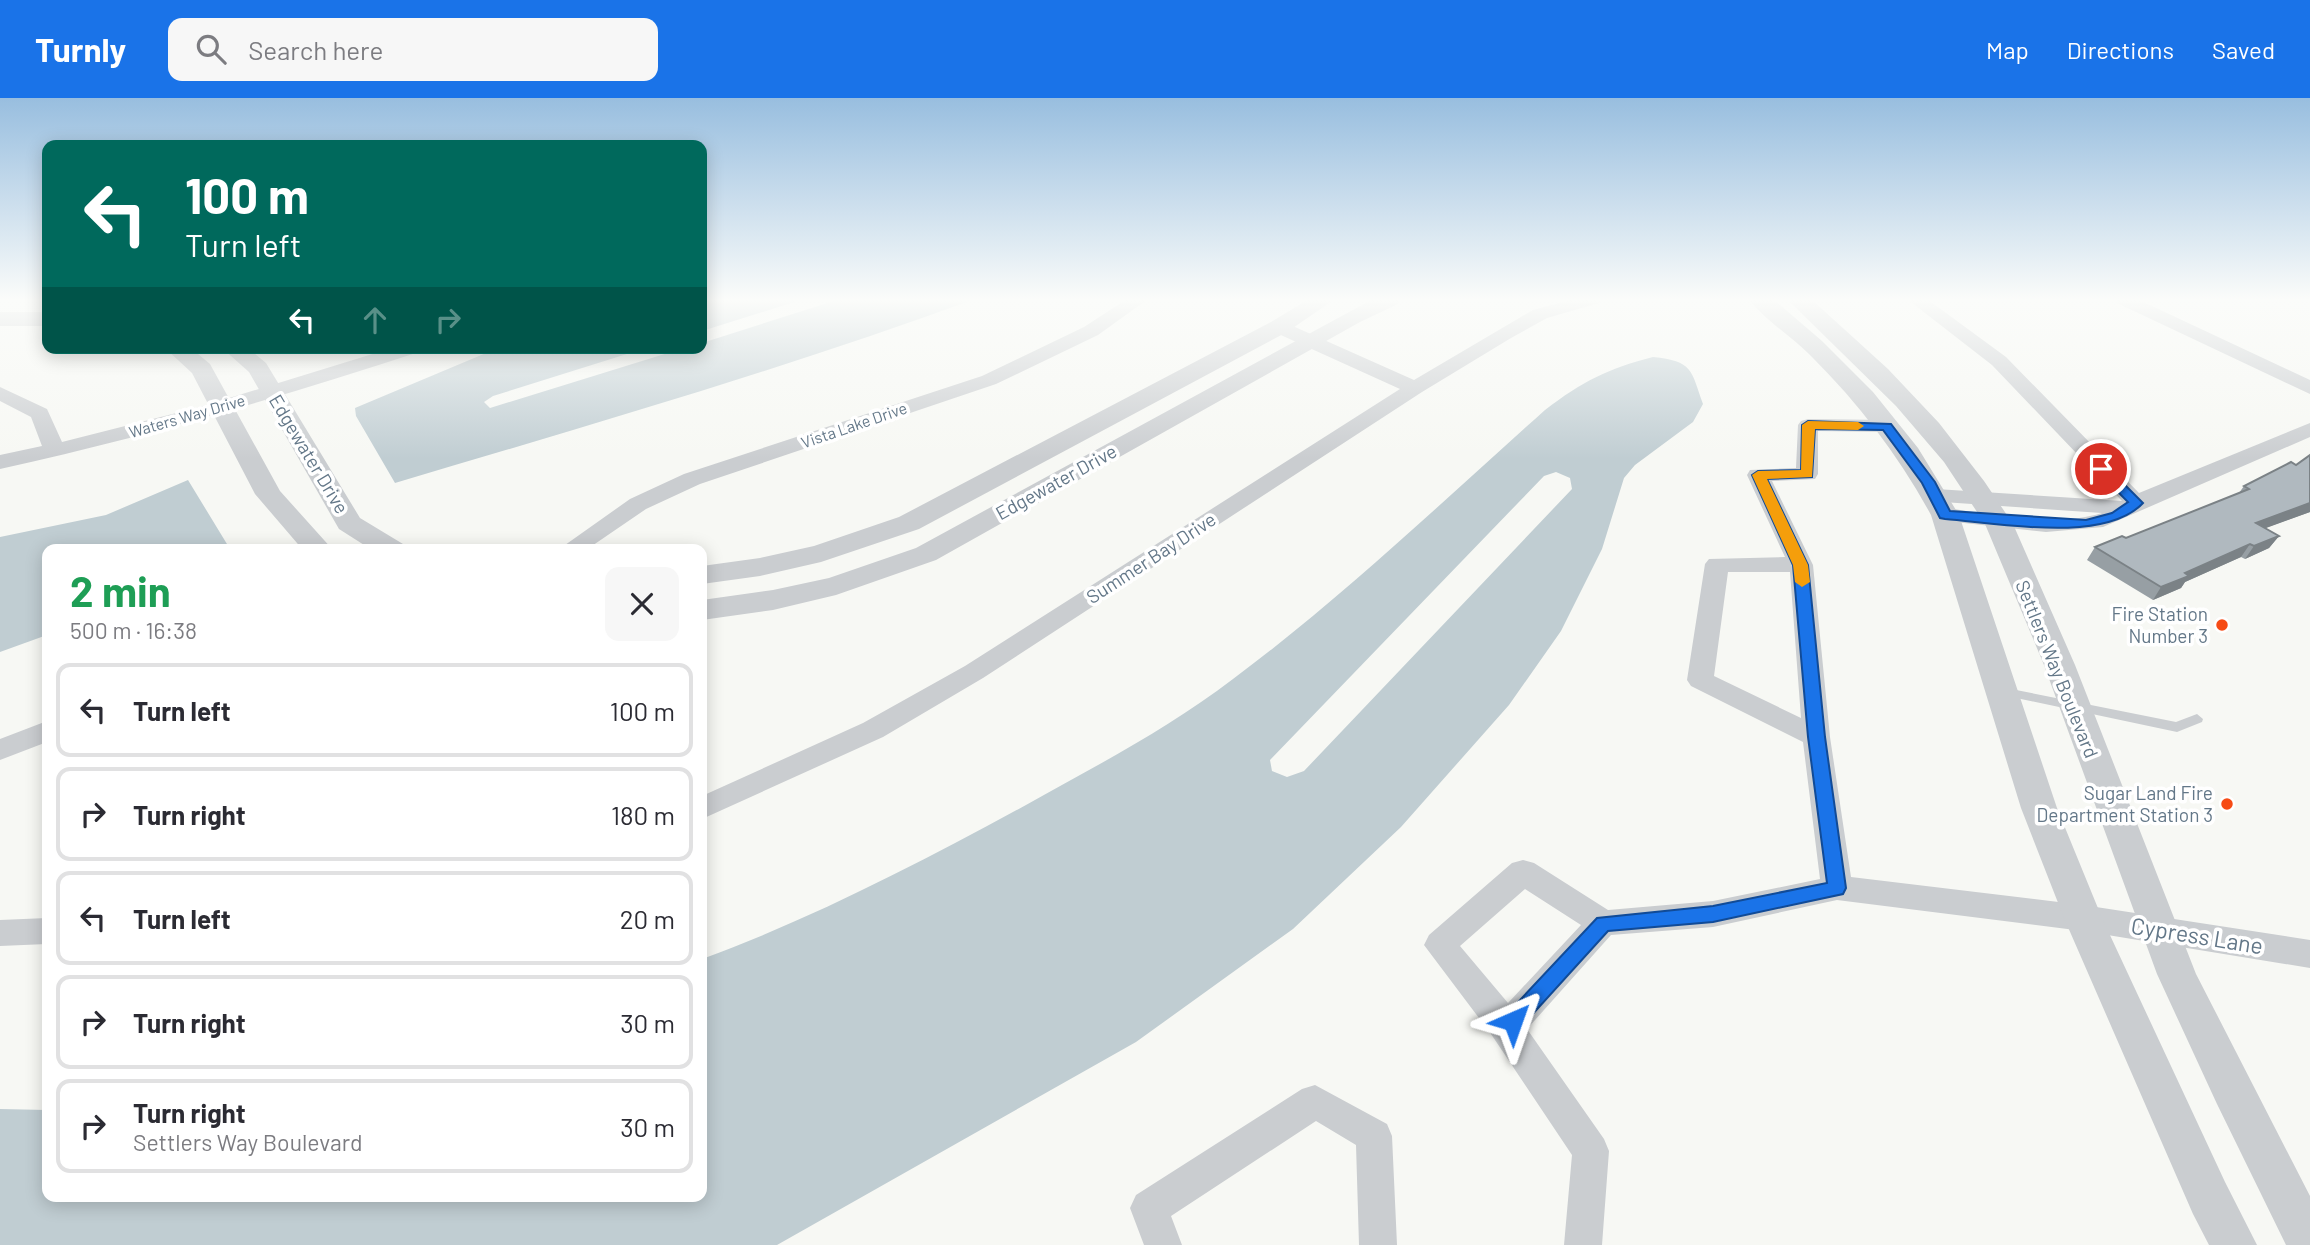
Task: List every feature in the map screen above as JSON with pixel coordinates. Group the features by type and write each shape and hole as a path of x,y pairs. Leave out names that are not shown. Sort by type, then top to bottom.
{"street":[{"name":"Vista Lake Drive","path":"578,544 638,504 692,479 989,380 1046,353"},
{"name":"Edgewater Drive","path":"707,574 761,567 821,553 909,523 1231,353"},
{"name":"Edgewater Drive","path":"707,609 773,600 836,586 926,554 1291,353"},
{"path":"1337,353 1415,388"},
{"name":"Summer Bay Drive","path":"707,806 873,730 974,672 1415,388 1475,353"},
{"path":"1821,353 1837,367 1887,426 1929,482 1940,506 2039,807 2083,918 2209,1198 2234,1245"},
{"name":"Settlers Way Boulevard","path":"1857,353 1901,397 1956,461 1991,510 2076,706 2158,931 2189,1004 2310,1243"},
{"path":"1988,353 1999,361 2131,506"},
{"path":"2235,353 2310,388"},
{"path":"183,354 202,369 268,494 314,544"},
{"name":"Edgewater Drive","path":"240,354 258,368 349,523 383,544"},
{"name":"Waters Way Drive","path":"0,462 55,451 220,407 393,354"},
{"path":"0,393 40,413 55,451"},
{"path":"1837,888 1816,737 1801,565 1758,475 1807,474 1808,425 1887,426"},
{"path":"1940,506 1991,510 2086,524 2116,516 2131,506 2310,429"},
{"path":"1801,565 1717,564 1700,680 1816,737"},
{"path":"0,750 42,733"},
{"path":"1503,1023 1513,1021 1603,923 1523,872 1440,945 1503,1023 1591,1151 1583,1245"},
{"name":"Cypress Lane","path":"1603,923 1713,914 1837,888 2083,918 2310,954"},
{"path":"0,933 42,931"},
{"path":"1163,1245 1149,1208 1315,1101 1374,1136 1378,1245"}],"lane":[{"path":"2002,692 2177,727 2197,719"}],"shaded area":[{"path":"820,353 395,483 356,416 355,408 484,354 627,354 493,396 484,402 490,408 665,354"},
{"path":"1653,357 1676,361 1692,375 1703,404 1693,422 1635,465 1624,478 1602,549 1561,631 1509,705 1401,827 1293,929 1136,1042 777,1245 0,1245 0,1109 42,1110 42,1202 707,1202 707,957 785,926 907,868 1079,776 1184,714 1314,615 1545,410 1571,391 1609,371","holes":["1556,472 1570,478 1572,489 1304,771 1287,777 1272,771 1270,760 1544,476"]},
{"path":"188,480 227,544 42,544 42,637 0,652 0,537 106,515"}],"building":[{"path":"2310,455 2310,503 2256,523 2279,536 2254,546 2250,544 2185,573 2189,576 2161,587 2095,547 2122,536 2126,538 2249,489 2244,486 2291,462 2296,465"}],"slow traffic":[{"path":"1802,582 1801,565 1758,475 1807,474 1808,425 1858,426"}],"place":[{"name":"Fire Station Number 3","path":"2222,625"},
{"name":"Sugar Land Fire Department Station 3","path":"2227,804"}],"route":[{"path":"1513,1021 1603,923 1713,914 1837,888 1816,737 1801,565 1758,475 1807,474 1808,425 1887,426 1929,482 1945,515 2059,524 2086,524 2103,520 2116,516 2136,503 2101,469"}]}
